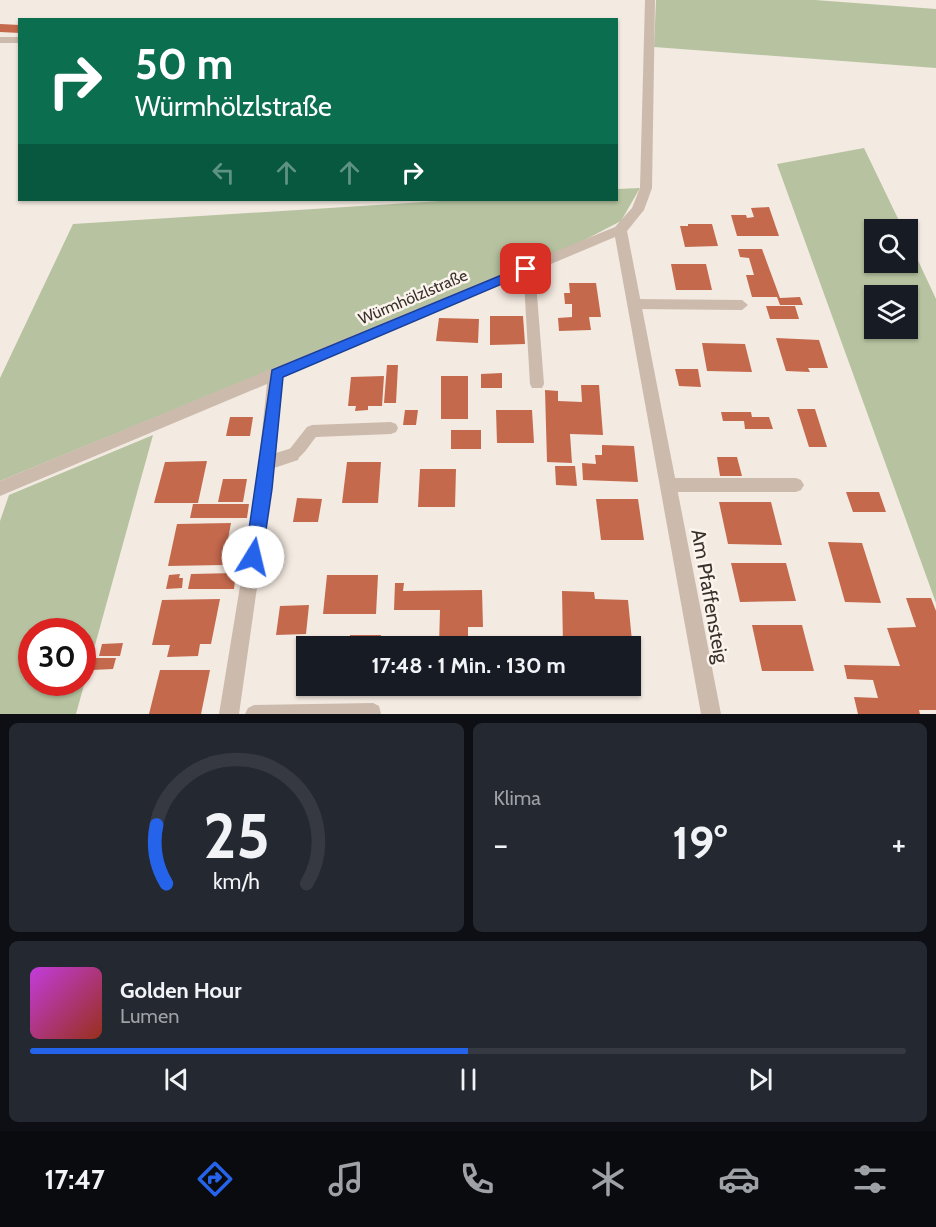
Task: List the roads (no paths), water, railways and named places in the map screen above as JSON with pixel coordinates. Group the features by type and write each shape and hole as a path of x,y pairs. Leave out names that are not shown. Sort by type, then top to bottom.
{"street":[{"name":"Würmhölzlstraße","path":"0,489 620,230 638,210 646,188 650,0"},
{"name":"Am Pfaffensteig","path":"620,230 711,714"},
{"path":"229,714 264,489 276,374"},
{"path":"266,464 292,455"}],"lane":[{"path":"0,40 18,40"},
{"path":"526,269 530,282 537,384"},
{"path":"634,304 742,305"},
{"path":"292,455 312,431 392,428"},
{"path":"669,485 796,485"},
{"path":"254,714 373,712"}]}
